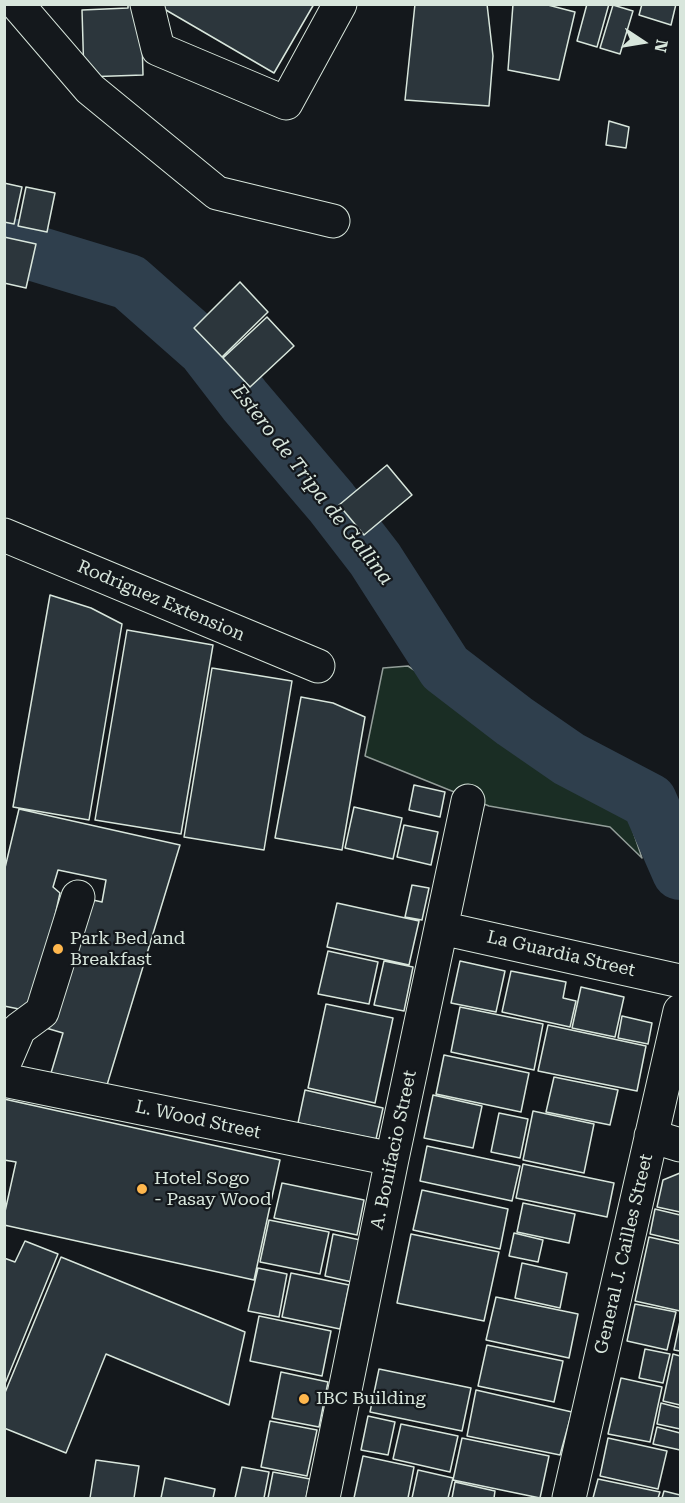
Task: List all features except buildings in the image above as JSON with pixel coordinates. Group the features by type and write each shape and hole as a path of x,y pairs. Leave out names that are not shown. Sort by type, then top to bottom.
{"street":[{"path":"17,4 90,89 217,193 333,221"},
{"path":"147,4 158,49 286,103 340,4"},
{"name":"Rodriguez Extension","path":"4,535 318,666"},
{"name":"A. Bonifacio Street","path":"324,1498 392,1159 468,801"},
{"path":"4,1064 19,1029 42,1012 78,897"},
{"name":"La Guardia Street","path":"441,928 681,981"},
{"name":"General J. Cailles Street","path":"569,1498 666,1141 681,1011"},
{"name":"L. Wood Street","path":"4,1080 392,1159"}],"green space":[{"path":"408,666 626,810 642,858 610,827 489,806 365,756 383,668"}],"waterway":[{"name":"Estero de Tripa de Gallina","path":"4,244 129,282 205,349 375,559 445,668 514,721 569,759 649,801 680,872"}],"place":[{"name":"Park Bed and Breakfast","path":"58,949"},
{"name":"Hotel Sogo - Pasay Wood","path":"142,1189"},
{"name":"IBC Building","path":"304,1399"}]}
